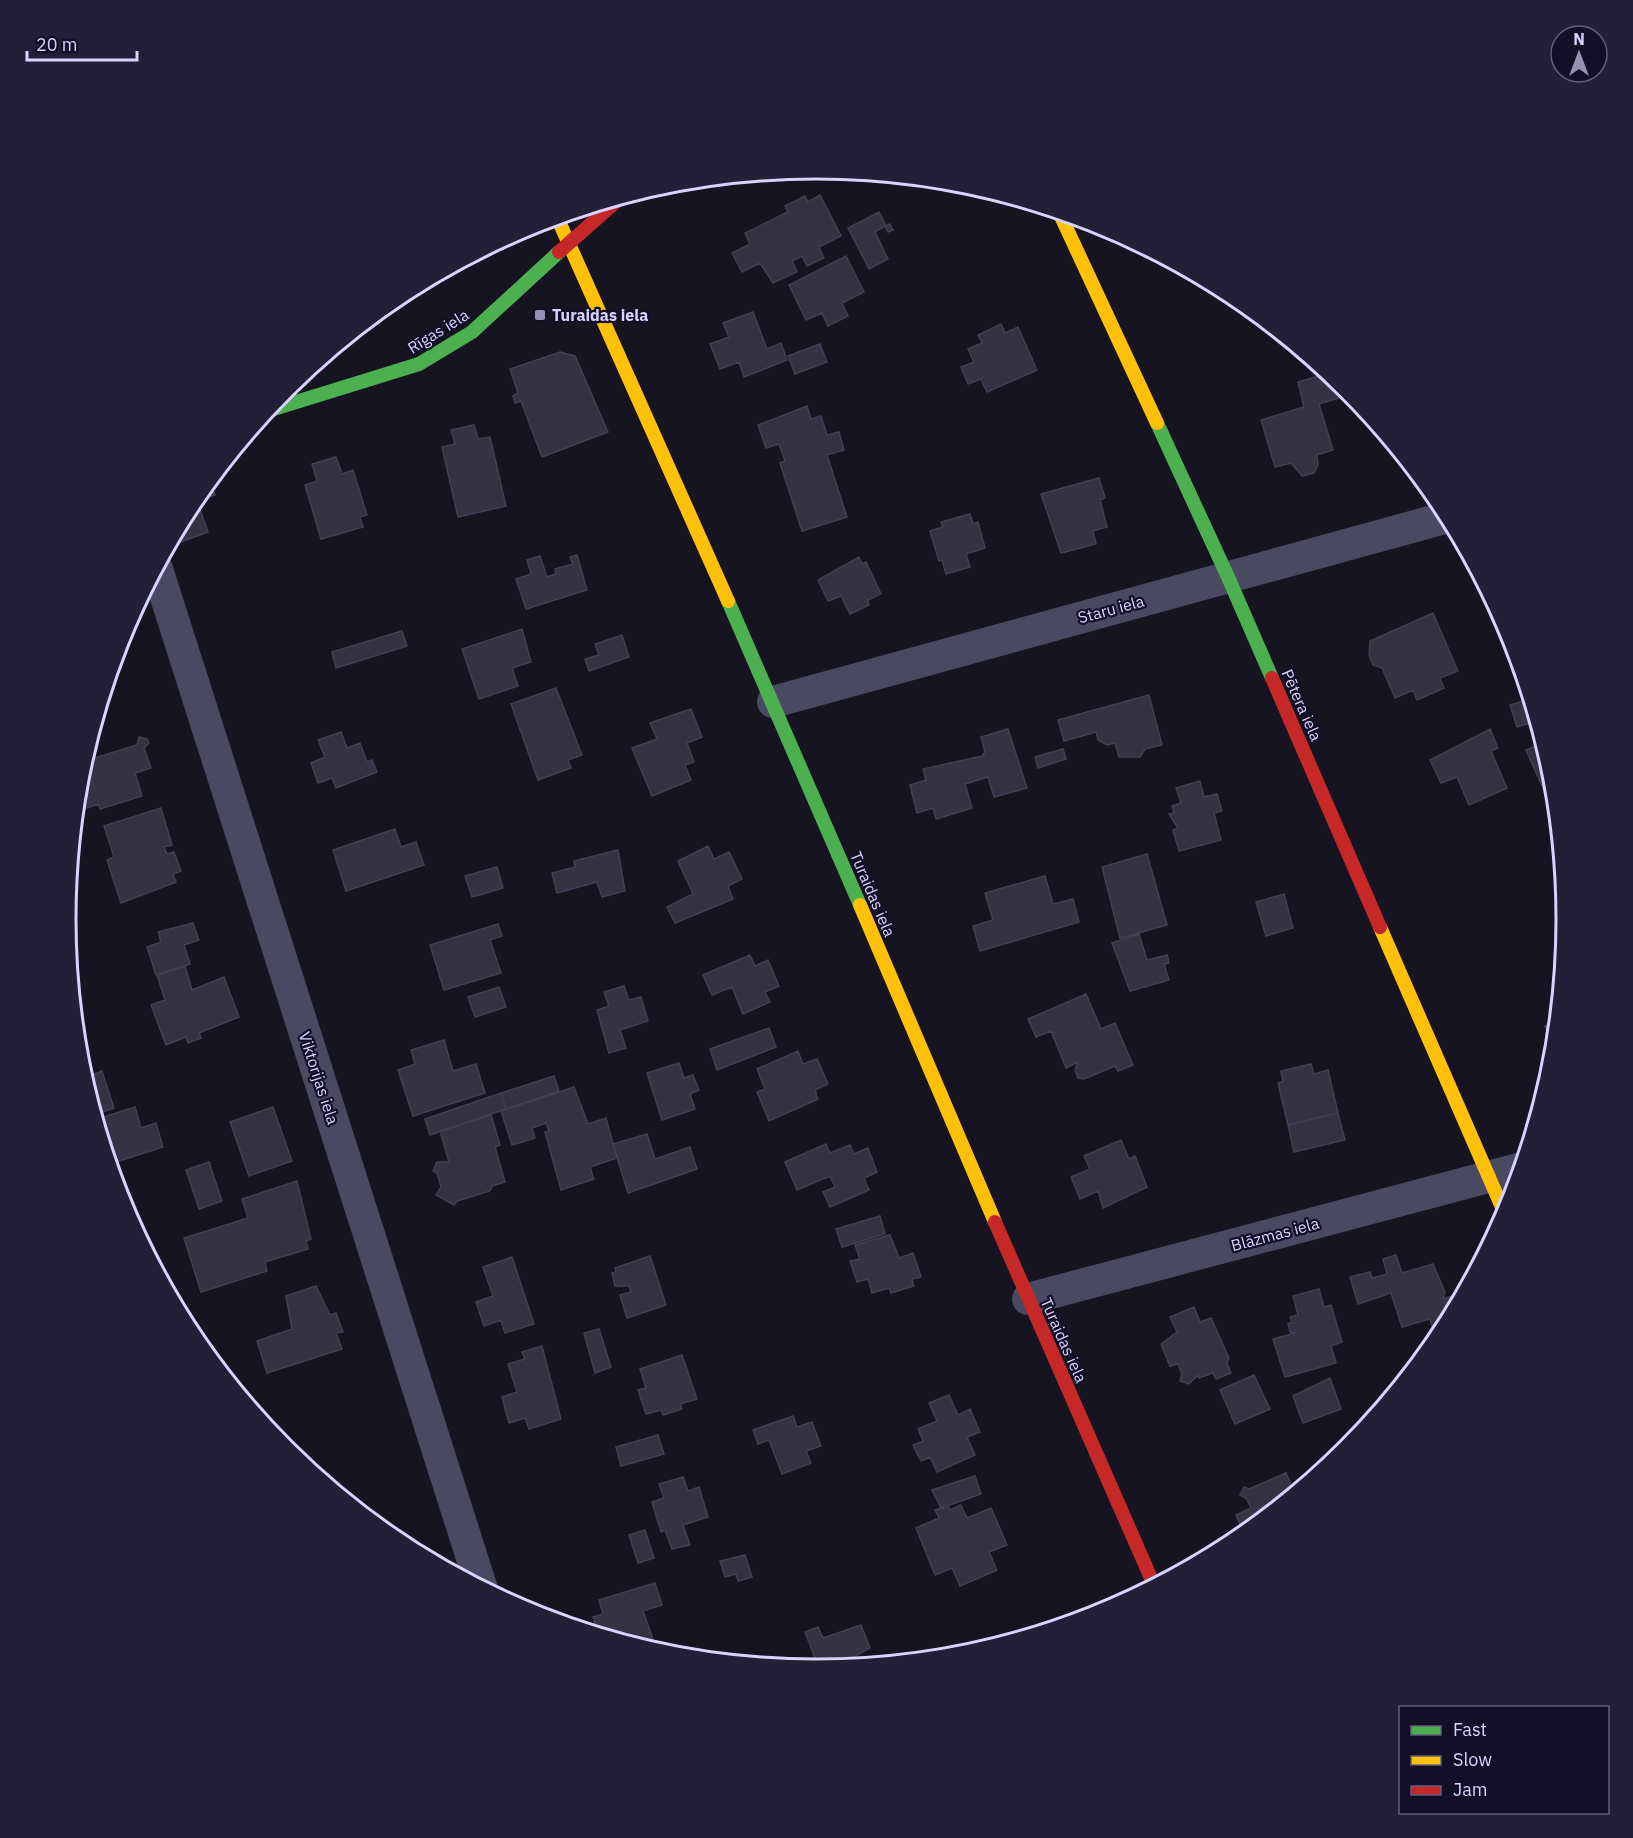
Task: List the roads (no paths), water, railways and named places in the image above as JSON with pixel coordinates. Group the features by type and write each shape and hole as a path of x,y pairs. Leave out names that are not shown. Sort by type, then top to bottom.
{"street":[{"name":"Rīgas iela","path":"284,406 419,364 472,332 607,209"},
{"name":"Pētera iela","path":"1063,221 1228,577 1500,1201"},
{"name":"Turaidas iela","path":"561,225 773,702 1028,1299 1151,1579"},
{"name":"Staru iela","path":"773,702 1439,519"},
{"name":"Viktorijas iela","path":"160,579 478,1577"},
{"name":"Blāzmas iela","path":"1028,1299 1512,1171"}],"place":[{"name":"Turaidas iela","path":"540,315"}]}
